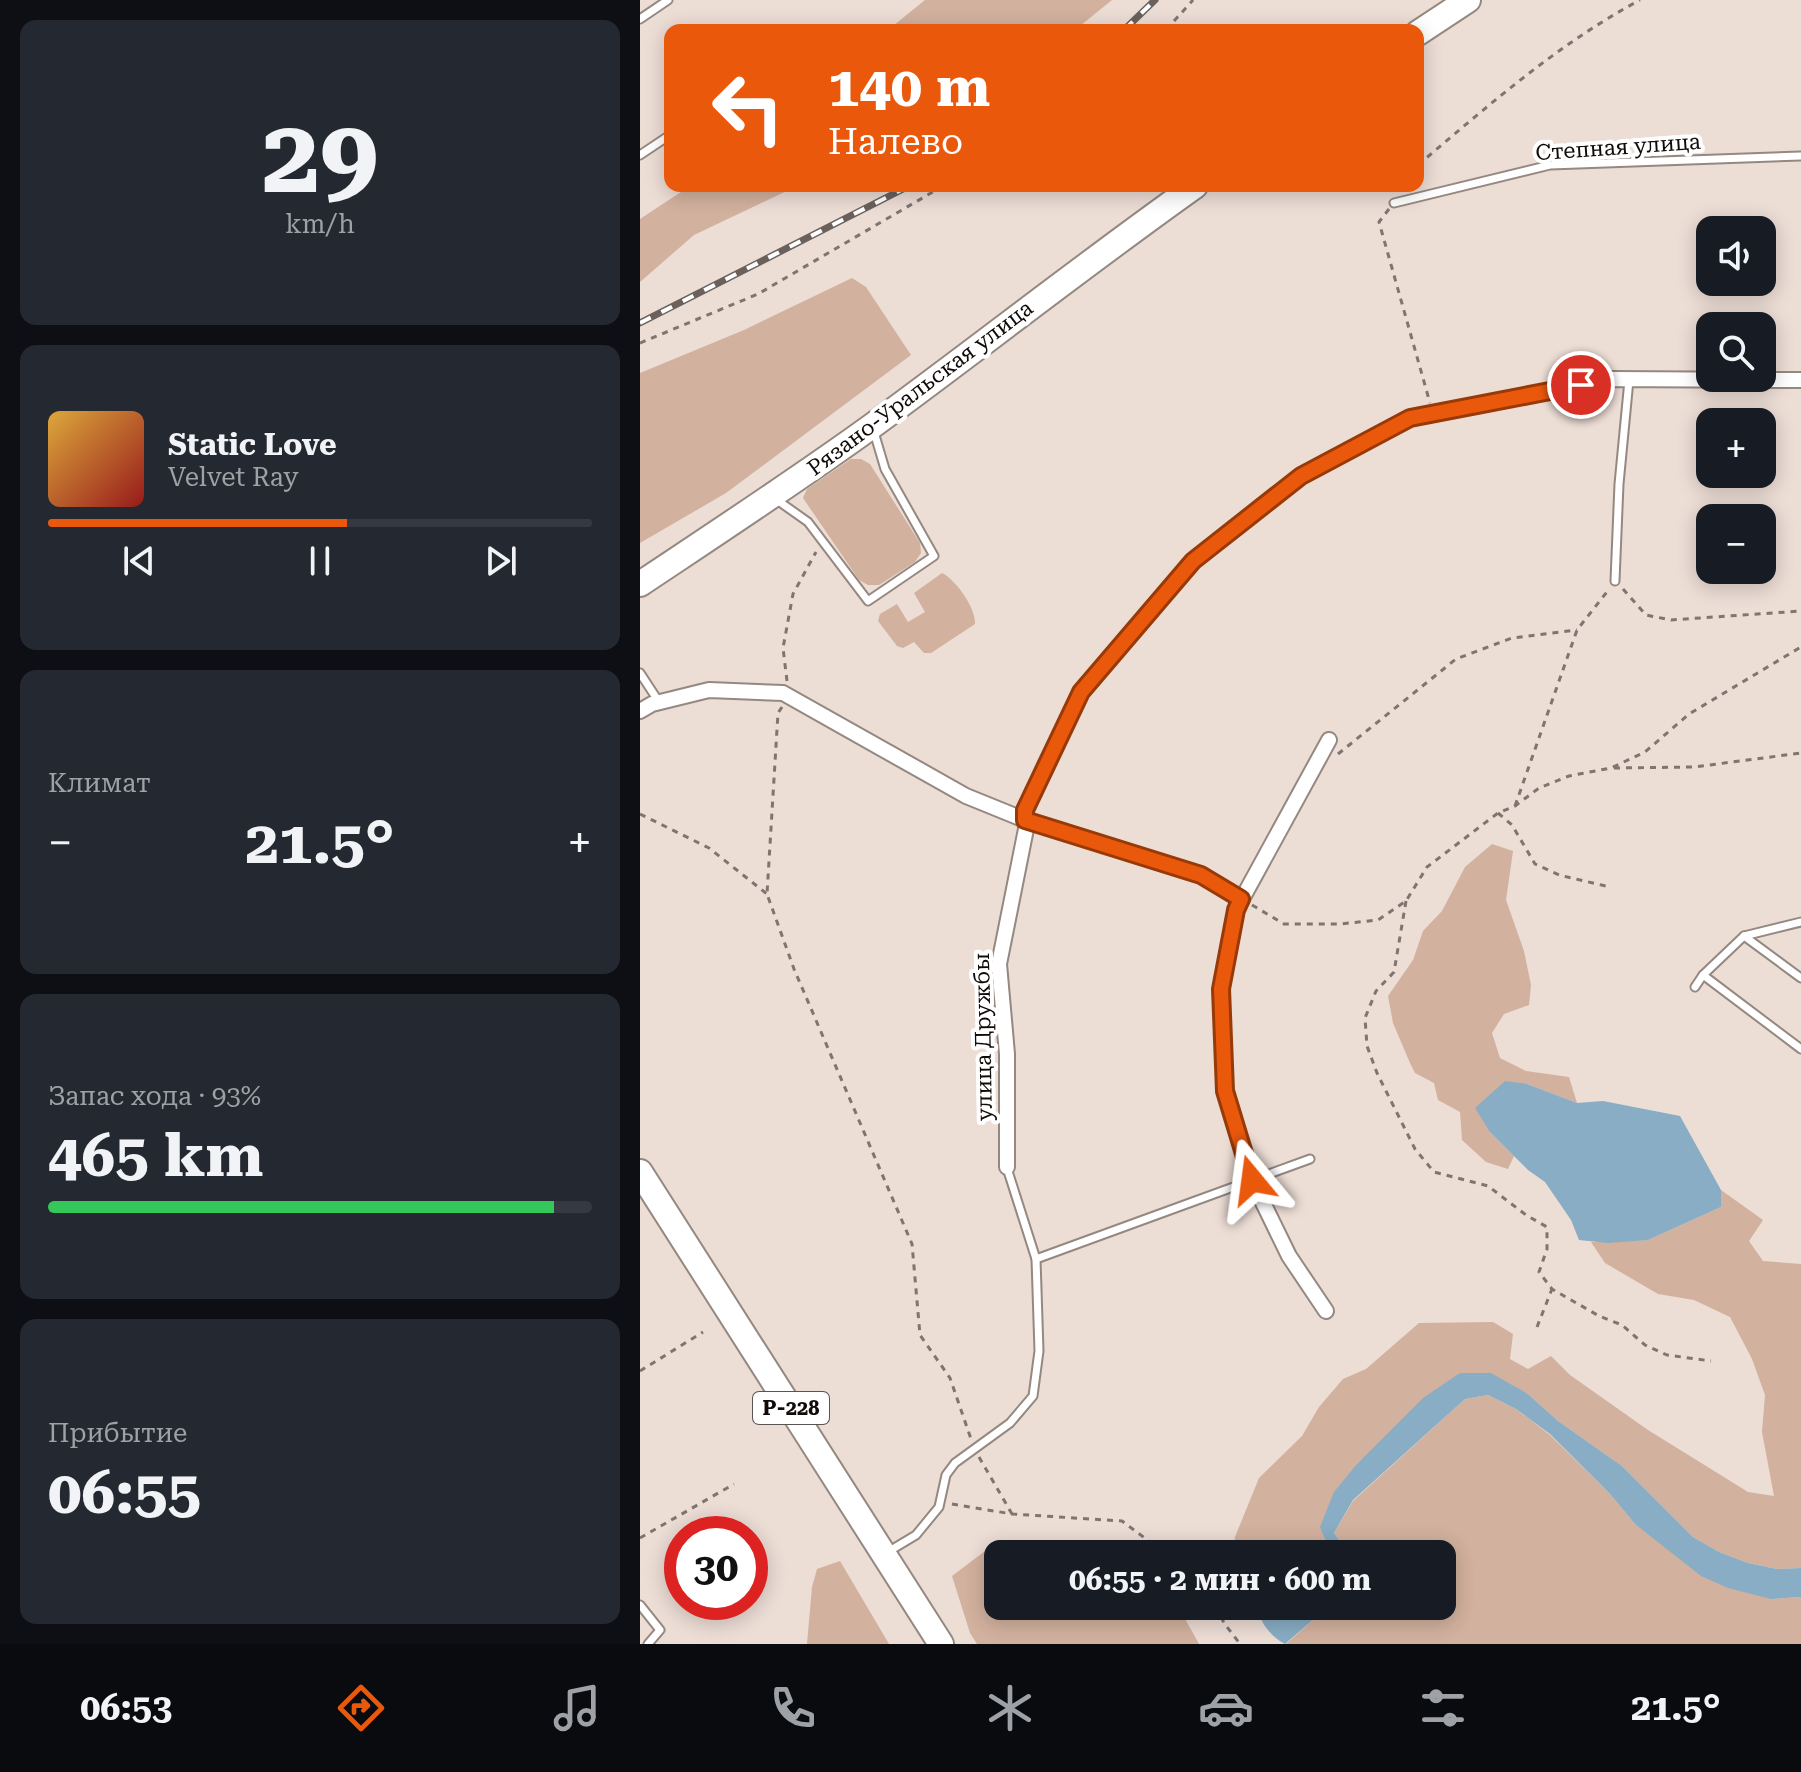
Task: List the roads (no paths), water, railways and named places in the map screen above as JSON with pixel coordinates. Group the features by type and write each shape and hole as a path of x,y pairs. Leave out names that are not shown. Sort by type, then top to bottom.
{"main road":[{"path":"1424,29 1468,0"},
{"name":"Рязано-Уральская улица","path":"640,584 872,426 1186,192"},
{"name":"Р-228","path":"640,1172 941,1644"}],"street":[{"name":"улица Дружбы","path":"1007,1167 1007,1054 999,964 1025,810 1081,692 1193,561 1301,476 1410,418 1611,379 1801,380"},
{"path":"640,711 659,702 709,690 783,693 966,796 1025,820 1201,875 1241,899"},
{"path":"1326,1311 1289,1256 1252,1180 1225,1091 1221,989 1236,910 1329,740"}],"lane":[{"path":"640,19 668,0"},
{"path":"640,155 664,139"},
{"name":"Степная улица","path":"1394,203 1550,165 1801,156"},
{"path":"1615,581 1619,484 1629,380"},
{"path":"772,496 808,522 868,601 934,556 885,469 872,426"},
{"path":"640,673 659,702"},
{"path":"1695,987 1703,975 1744,936 1801,922"},
{"path":"1744,936 1801,978"},
{"path":"1703,975 1801,1049"},
{"path":"1036,1259 1310,1159"},
{"path":"884,1554 916,1535 939,1507 946,1475 955,1463 1010,1423 1033,1396 1039,1351 1036,1259 1007,1167"},
{"path":"640,1605 660,1630 648,1644"}],"water":[{"path":"1505,1081 1527,1084 1577,1103 1603,1101 1680,1116 1721,1190 1721,1207 1648,1240 1608,1243 1579,1240 1571,1220 1545,1182 1528,1170 1490,1132 1475,1108"},
{"path":"1460,1373 1491,1373 1528,1394 1558,1421 1622,1466 1693,1537 1719,1552 1748,1563 1777,1569 1801,1568 1801,1597 1771,1599 1728,1588 1701,1576 1635,1524 1610,1494 1550,1434 1516,1409 1488,1395 1465,1399 1353,1500 1334,1533 1339,1540 1325,1540 1320,1527 1334,1492 1357,1464 1423,1398"},
{"path":"1261,1620 1313,1620 1285,1644"}],"railway":[{"path":"1130,24 1155,0"},
{"path":"640,323 897,192"}]}
